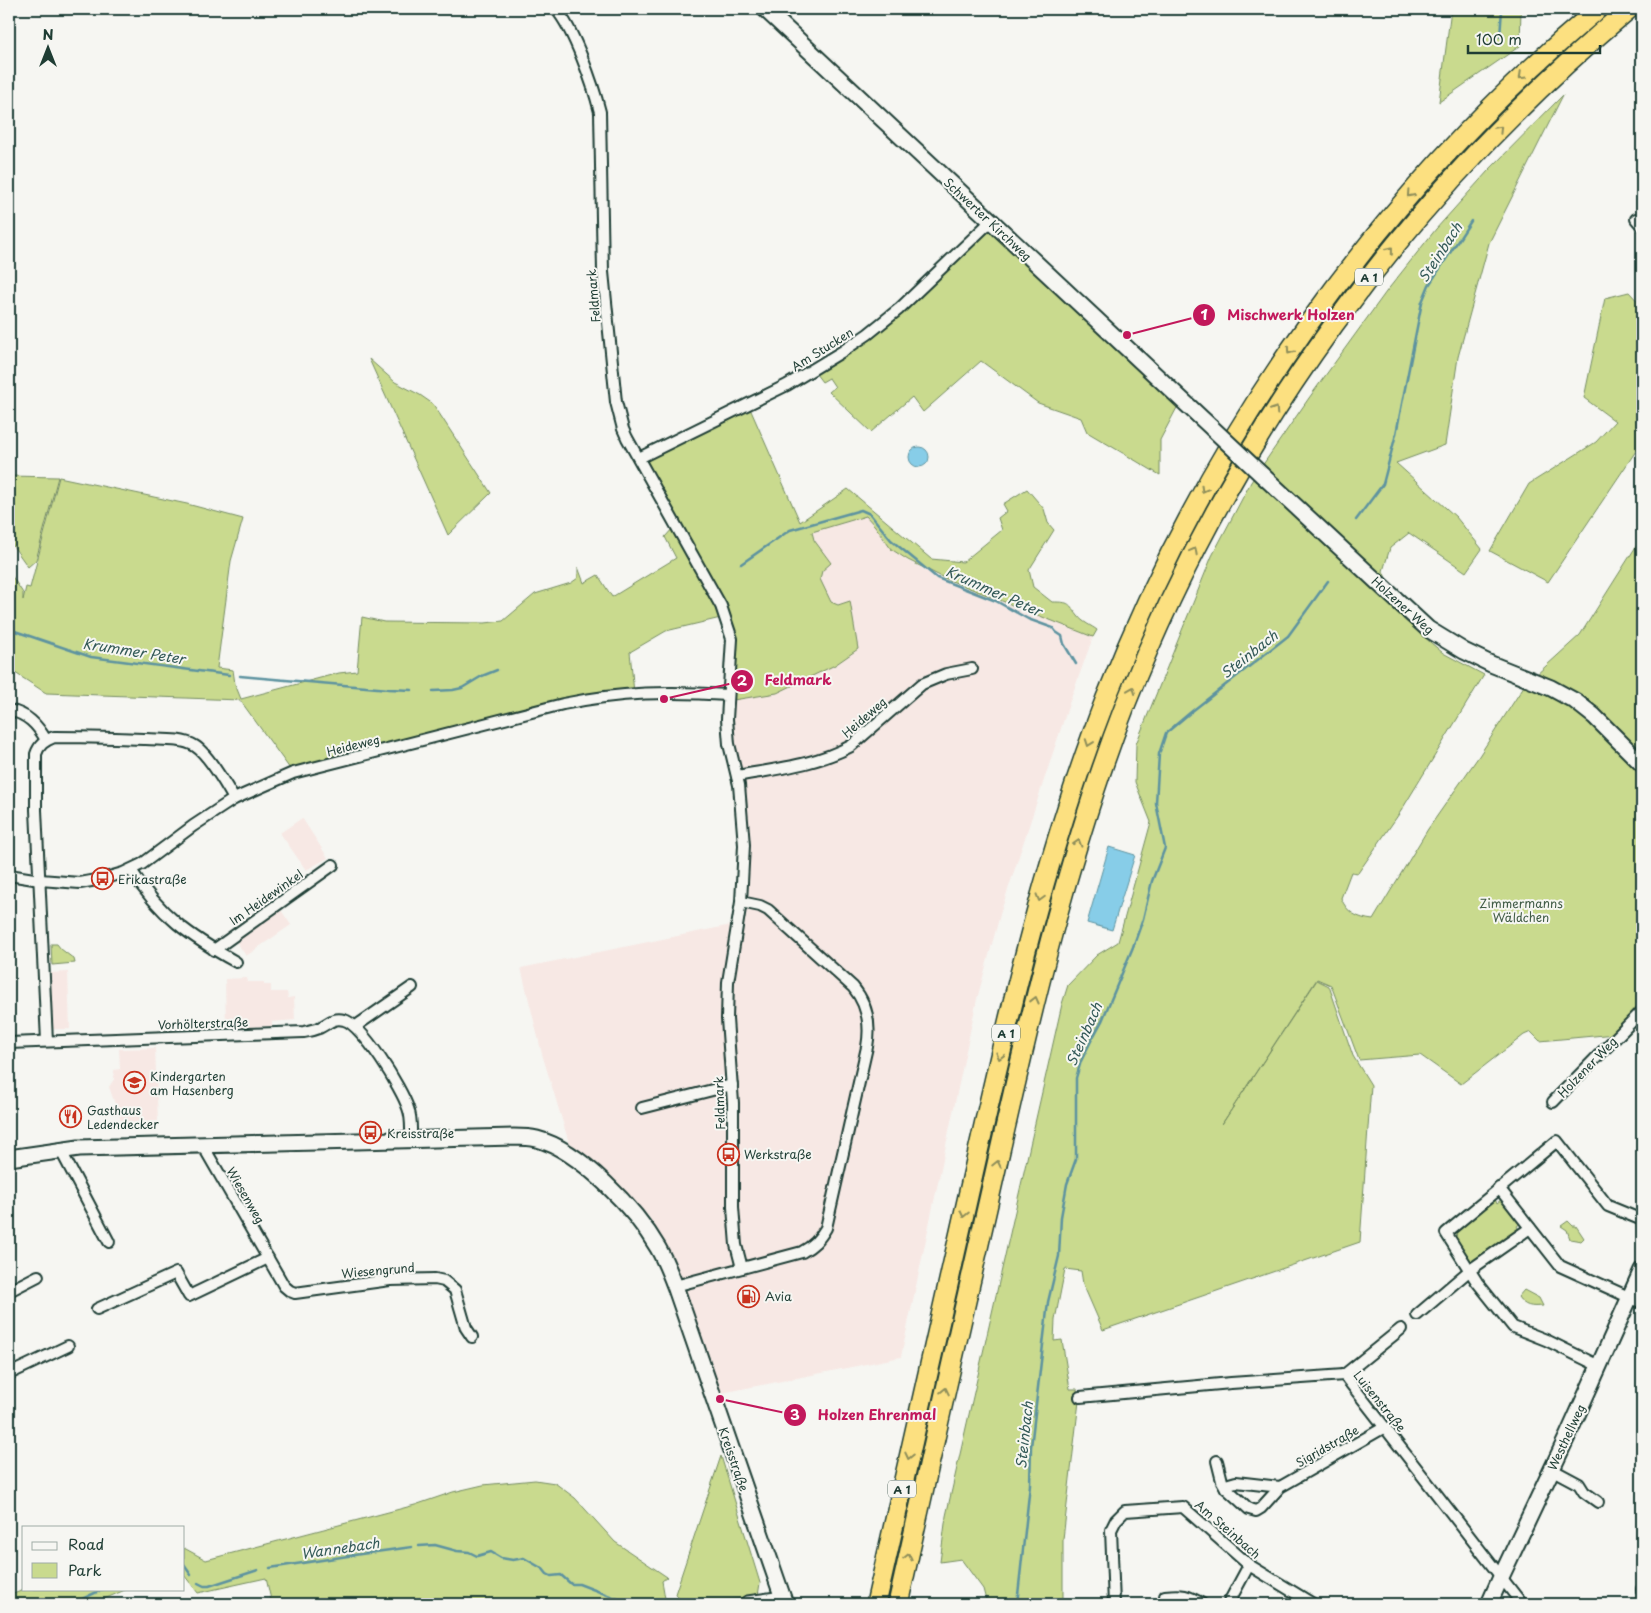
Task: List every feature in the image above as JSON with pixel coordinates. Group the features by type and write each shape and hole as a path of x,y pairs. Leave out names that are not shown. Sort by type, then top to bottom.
{"highway":[{"name":"A 1","path":"876,1604 995,1076 1021,969 1065,814 1088,746 1129,642 1174,547 1213,473 1242,424 1328,296 1374,237 1448,152 1524,74 1569,32 1598,9"},
{"name":"A 1","path":"898,1604 1015,1081 1058,910 1108,753 1141,668 1173,595 1219,506 1260,434 1303,368 1368,278 1420,214 1464,165 1532,96 1629,9"}],"main road":[{"name":"Schwerter Kirchweg","path":"765,9 1212,428"},
{"name":"Holzener Weg","path":"1212,428 1428,628 1464,652 1551,688 1575,701 1594,716 1642,764"},
{"name":"Kreisstraße","path":"9,1158 60,1149 524,1137 546,1142 567,1154 589,1169 612,1191 640,1222 659,1249 675,1286 784,1602"},
{"name":"Westhellweg","path":"1489,1604 1599,1366 1636,1300 1642,1270"},
{"path":"748,1604 784,1602"}],"street":[{"name":"Feldmark","path":"556,9 573,39 596,96 600,112 603,272 616,402 627,438 726,617 732,645 727,720 741,804 744,845 741,902 734,934 726,1019 733,1103 733,1207 736,1245 742,1268"},
{"name":"Am Stucken","path":"639,458 787,385 843,351 899,309 991,221"},
{"name":"Heideweg","path":"737,776 812,762 840,753 851,746 922,684 946,674 972,669"},
{"name":"Heideweg","path":"9,875 40,880 82,883 108,878 142,864 193,826 234,799 293,773 563,704 596,697 634,693 728,695"},
{"path":"9,710 28,717 37,726 46,740"},
{"path":"47,1041 36,754 39,746 46,740 54,737 184,742 196,747 207,759 223,780 234,799"},
{"name":"Im Heidewinkel","path":"214,950 333,866"},
{"path":"131,870 173,922 192,937 236,962"},
{"path":"675,1286 802,1252 812,1247 820,1238 826,1228 865,1057 869,1030 868,1016 863,1002 853,987 768,910 760,906 741,902"},
{"path":"411,1139 411,1122 408,1108 400,1089 390,1071 356,1026 412,987"},
{"name":"Holzener Weg","path":"1553,1102 1642,1011"},
{"name":"Vorhölterstraße","path":"9,1043 304,1032 314,1030 330,1020 337,1019 345,1020 356,1026"},
{"path":"642,1108 732,1085"},
{"path":"1599,1366 1546,1340 1513,1327 1477,1282 1446,1233 1557,1141 1608,1206 1642,1220"},
{"name":"Wiesenweg","path":"202,1144 268,1258"},
{"path":"60,1149 109,1242"},
{"path":"1499,1188 1560,1266 1636,1300"},
{"path":"1417,1315 1470,1270 1530,1228"},
{"path":"97,1309 176,1273 189,1296 268,1258"},
{"name":"Wiesengrund","path":"268,1258 284,1286 290,1291 295,1292 390,1280 435,1279 444,1281 455,1290 466,1328 472,1337"},
{"path":"9,1291 38,1276"},
{"path":"1344,1375 1401,1329"},
{"path":"9,1374 68,1346"},
{"name":"Luisenstraße","path":"1080,1396 1344,1375 1522,1604"},
{"name":"Sigridstraße","path":"1217,1461 1222,1481 1226,1488 1249,1509 1256,1511 1280,1487 1385,1427"},
{"path":"1551,1469 1579,1484 1584,1492 1598,1502"},
{"path":"1226,1488 1229,1484 1236,1482 1280,1487"},
{"name":"Am Steinbach","path":"1114,1604 1111,1530 1116,1520 1125,1511 1184,1507 1249,1565 1313,1604"},
{"path":"1228,1604 1249,1565"},
{"path":"1166,1596 1179,1594 1190,1596 1202,1604"}],"shaded area":[{"path":"866,516 891,549 908,561 944,579 1093,637 1001,911 977,999 901,1357 722,1393 719,1392 687,1294 659,1233 649,1217 613,1180 570,1146 542,1054 521,968 736,924 744,845 727,701 850,601 838,605 831,603 820,579 822,571 830,562 814,540 812,532"},
{"path":"302,818 328,858 306,870 280,833"},
{"path":"281,910 291,925 246,956 236,941"},
{"path":"68,972 70,1029 52,1029 50,973"},
{"path":"247,978 248,982 264,982 264,985 271,985 271,992 287,992 288,998 294,997 295,1020 272,1022 272,1026 226,1028 225,979"},
{"name":"Kindergarten am Hasenberg","path":"155,1048 158,1121 122,1124 109,1087 114,1079 114,1070 120,1069 119,1049"}],"green space":[{"path":"1451,9 1521,9 1520,46 1439,102"},
{"name":"Zimmermanns Wäldchen","path":"1563,95 1489,243 1458,357 1445,445 1396,463 1456,517 1482,549 1466,572 1409,533 1390,548 1383,571 1403,619 1443,653 1484,675 1401,811 1358,873 1351,872 1341,898 1353,914 1373,920 1428,829 1479,756 1524,686 1580,635 1642,537 1642,1006 1615,1034 1540,1041 1531,1032 1524,1035 1461,1084 1420,1055 1359,1060 1331,985 1317,979 1222,1124 1317,980 1329,986 1353,1056 1371,1085 1360,1242 1103,1330 1083,1284 1081,1271 1065,1269 1055,1320 1054,1341 1062,1340 1070,1389 1077,1389 1079,1401 1063,1539 1063,1604 987,1604 983,1589 961,1559 940,1562 946,1516 1062,1004 1068,985 1097,955 1118,942 1151,822 1135,782 1136,744 1212,556 1251,482 1386,292 1436,229 1488,171"},
{"path":"991,221 1181,400 1160,440 1160,475 1087,432 1081,418 1038,403 981,361 923,412 912,397 871,432 829,392 835,387 829,378 822,382 813,370 868,334"},
{"path":"1629,292 1642,306 1642,442 1548,582 1490,551 1529,484 1596,442 1615,421 1584,398 1605,298"},
{"path":"369,359 395,382 433,404 491,493 448,535"},
{"path":"748,404 800,522 848,489 931,559 963,562 1002,530 998,518 1007,511 1003,504 1027,489 1044,509 1048,523 1054,530 1029,570 1033,587 1052,602 1068,604 1082,620 1097,630 1093,637 944,578 908,560 891,549 866,516 812,532 814,540 831,563 822,571 820,579 831,602 838,605 850,601 858,649 835,665 777,693 727,701 731,669 725,617 666,631 630,652 634,693 597,697 293,773 240,700 46,693 9,669 9,572 23,593 23,600 26,587 30,588 59,477 187,504 243,519 231,561 217,668 233,670 235,684 241,699 339,673 357,671 362,617 384,622 485,623 503,621 535,594 571,583 578,578 578,567 584,583 598,575 612,597 676,558 665,537 673,528 639,458"},
{"path":"9,476 58,477 36,560 28,567 9,541"},
{"path":"51,944 57,944 74,959 75,963 52,965"},
{"path":"1494,1198 1497,1203 1502,1199 1521,1223 1517,1226 1519,1230 1479,1262 1476,1259 1472,1262 1453,1239 1457,1235 1454,1231"},
{"path":"1568,1221 1573,1226 1576,1226 1584,1238 1581,1241 1570,1239 1567,1230 1561,1226"},
{"path":"1524,1290 1539,1298 1543,1306 1532,1306 1523,1303 1518,1297"},
{"path":"721,1456 760,1583 758,1596 684,1604 675,1594"},
{"path":"535,1480 555,1483 575,1498 615,1542 667,1577 662,1581 666,1604 272,1604 266,1578 198,1593 185,1576 185,1549 206,1560 415,1505 453,1492 483,1485"},
{"path":"9,1573 13,1594 24,1590 125,1590 93,1604 9,1604"}],"water":[{"path":"919,447 926,450 929,457 926,464 919,467 912,464 909,457 912,450"},
{"path":"1109,847 1135,855 1112,930 1087,923"}],"waterway":[{"name":"Steinbach","path":"1500,37 1502,9"},
{"name":"Steinbach","path":"1356,520 1383,484 1396,434 1422,302 1429,285 1471,221"},
{"name":"Krummer Peter","path":"741,564 790,530 861,510 870,514 891,540 937,578 996,601 1028,619 1053,628 1062,636 1064,644 1076,664"},
{"name":"Steinbach","path":"1017,1604 1030,1485 1031,1447 1048,1302 1059,1256 1061,1217 1067,1184 1076,1159 1076,1078 1081,1061 1102,1021 1133,947 1143,919 1152,881 1165,848 1156,803 1159,754 1166,733 1288,636 1328,581"},
{"name":"Krummer Peter","path":"9,629 91,657 229,675"},
{"name":"Krummer Peter","path":"433,691 462,688 482,676 497,670"},
{"name":"Krummer Peter","path":"240,676 412,690"},
{"name":"Wannebach","path":"419,1546 435,1545 469,1552 477,1556 491,1552 501,1558 513,1560 524,1558 551,1576 561,1575 571,1584 579,1584 631,1604"},
{"name":"Wannebach","path":"270,1568 412,1547"},
{"name":"Wannebach","path":"185,1566 191,1575"},
{"name":"Wannebach","path":"198,1583 209,1586 258,1570"},
{"name":"Wannebach","path":"72,1604 101,1590"}],"place":[{"name":"Mischwerk Holzen","path":"1127,335"},
{"name":"Feldmark","path":"664,699"},
{"name":"Erikastraße","path":"102,879"},
{"name":"Kindergarten am Hasenberg","path":"134,1083"},
{"name":"Gasthaus Ledendecker","path":"71,1117"},
{"name":"Kreisstraße","path":"371,1133"},
{"name":"Werkstraße","path":"728,1154"},
{"name":"Avia","path":"749,1296"},
{"name":"Holzen Ehrenmal","path":"720,1399"}]}
